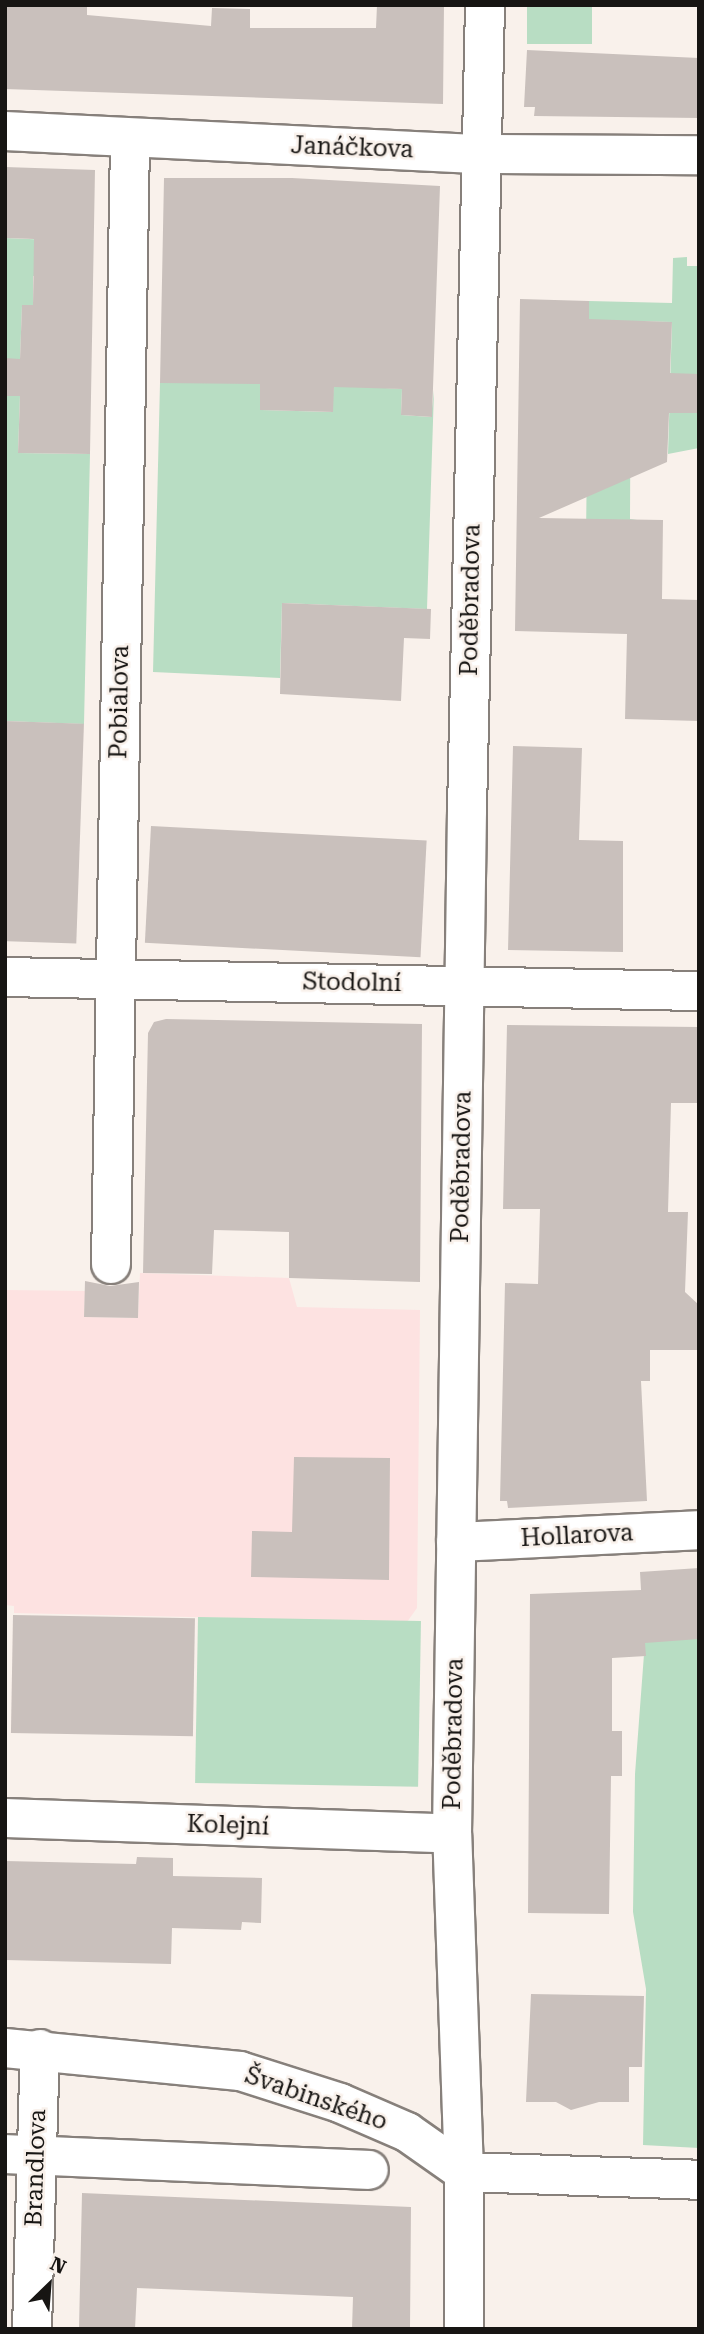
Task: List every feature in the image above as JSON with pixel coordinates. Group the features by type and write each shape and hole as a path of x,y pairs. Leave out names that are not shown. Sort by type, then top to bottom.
{"street":[{"name":"Poděbradova","path":"464,2329 464,2172 452,1834 480,154 485,5"},
{"name":"Janáčkova","path":"5,131 480,154 699,155"},
{"name":"Pobialova","path":"111,1264 130,139"},
{"name":"Stodolní","path":"5,977 699,991"},
{"name":"Hollarova","path":"456,1542 699,1530"},
{"name":"Kolejní","path":"5,1818 452,1834"},
{"name":"Švabinského","path":"22,2048 240,2071 340,2103 407,2132 464,2172"},
{"name":"Brandlova","path":"22,2048 21,2155 32,2329"},
{"name":"Švabinského","path":"21,2155 369,2170"},
{"path":"464,2172 699,2180"}],"shaded area":[{"path":"140,1273 289,1278 297,1307 420,1310 417,1608 407,1622 14,1613 14,1606 5,1605 5,1290 85,1291 84,1317 138,1318"}],"green space":[{"path":"527,5 592,5 592,44 527,44"},
{"path":"5,238 53,240 52,276 33,276 33,305 22,306 20,359 6,359 5,366"},
{"path":"687,257 687,266 699,266 699,374 693,374 692,413 699,413 699,448 668,454 672,322 631,321 630,519 637,520 662,584 662,599 586,535 589,301 672,303 673,258"},
{"path":"160,383 260,383 262,410 331,412 334,385 402,389 401,415 431,417 434,390 427,609 282,603 280,678 153,672"},
{"path":"5,396 20,396 18,453 90,454 84,724 5,721"},
{"path":"198,1617 421,1621 418,1787 195,1783"},
{"path":"699,1637 699,2148 643,2145 646,1989 633,1912 635,1774 645,1641"}],"building":[{"path":"5,5 87,5 87,15 211,26 212,8 250,9 250,28 376,28 377,5 444,5 443,104 5,89"},
{"path":"527,50 699,58 699,118 534,116 535,107 524,107"},
{"path":"5,167 95,170 90,454 18,453 20,396 5,396 5,358 20,359 22,305 33,305 34,239 5,238"},
{"path":"164,178 292,178 440,186 432,417 401,415 402,389 334,387 333,412 260,410 260,384 160,383"},
{"path":"520,299 589,301 589,319 672,322 670,373 699,374 699,413 669,413 667,462 539,518 663,520 662,599 699,600 699,721 625,719 627,634 515,631"},
{"path":"282,603 431,609 430,639 404,638 401,701 280,694"},
{"path":"5,721 84,724 76,944 5,941"},
{"path":"513,746 582,748 579,840 623,841 623,952 508,950"},
{"path":"151,826 427,840 420,957 145,943"},
{"path":"166,1019 422,1024 420,1282 289,1278 289,1232 214,1230 212,1274 143,1273 148,1033 154,1022"},
{"path":"507,1025 699,1027 699,1103 671,1103 668,1212 688,1212 685,1292 699,1305 699,1350 650,1350 650,1381 641,1381 647,1501 508,1508 507,1501 500,1501 505,1283 538,1284 540,1209 503,1209"},
{"path":"85,1281 110,1286 139,1282 138,1318 84,1317"},
{"path":"294,1457 390,1458 389,1580 251,1577 252,1531 292,1532"},
{"path":"699,1568 699,1639 645,1643 646,1656 612,1658 612,1731 622,1731 622,1776 611,1776 609,1914 528,1913 530,1594 641,1590 640,1572"},
{"path":"13,1615 195,1618 193,1736 11,1733"},
{"path":"137,1857 173,1858 173,1876 262,1878 261,1923 242,1922 241,1930 172,1928 171,1964 5,1960 5,1861 136,1864"},
{"path":"531,1994 644,1996 642,2067 629,2067 629,2102 599,2102 571,2110 556,2102 526,2102"},
{"path":"82,2193 411,2207 410,2329 352,2329 353,2297 137,2288 135,2329 79,2329"}]}
